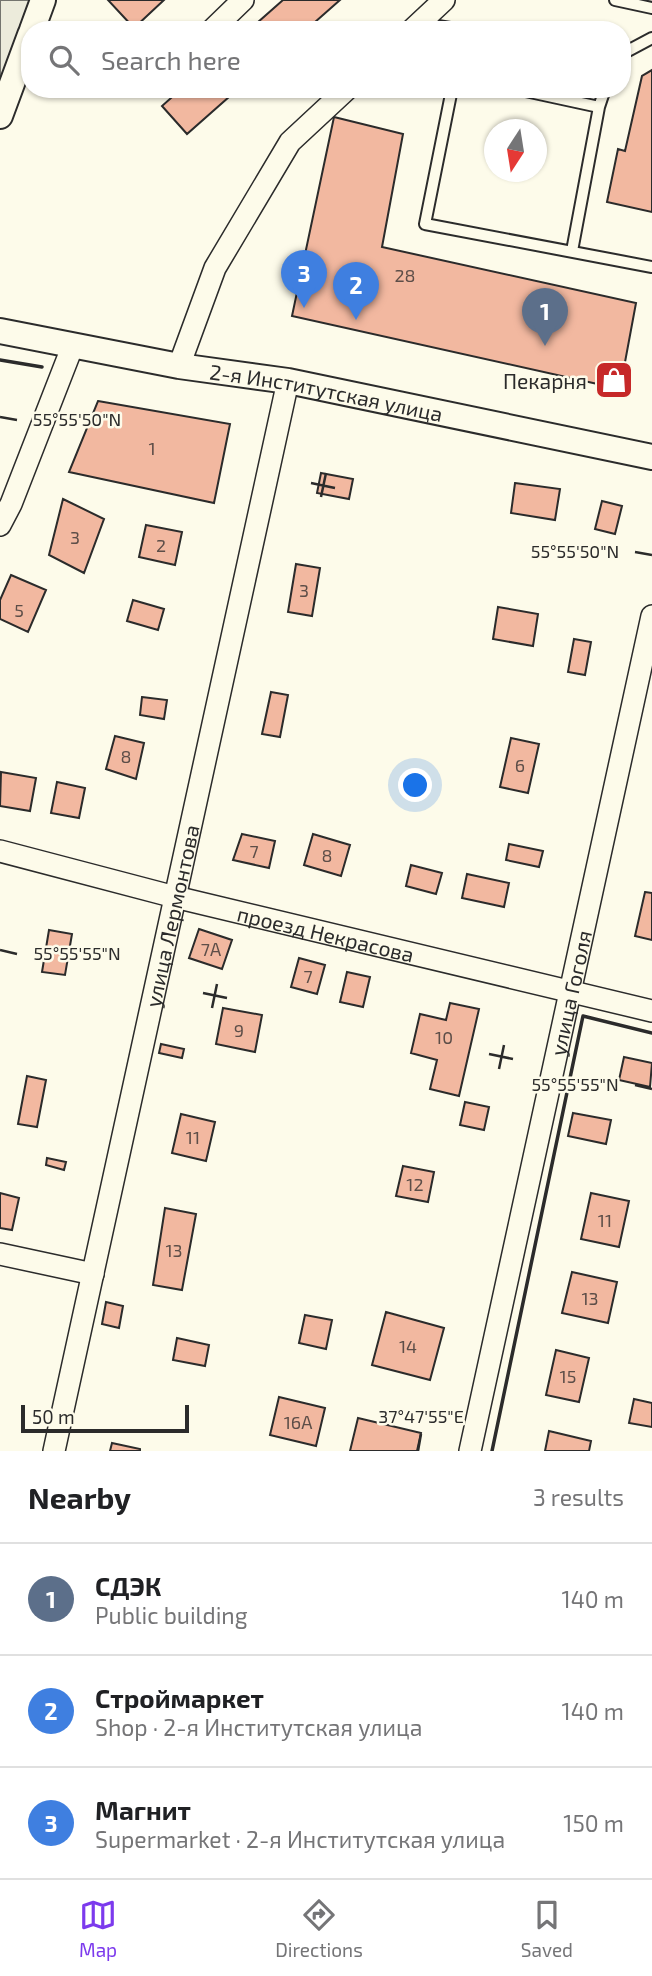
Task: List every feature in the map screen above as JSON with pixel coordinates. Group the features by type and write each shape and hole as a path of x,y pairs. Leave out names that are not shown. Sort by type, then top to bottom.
{"street":[{"path":"35,21 43,0"},
{"path":"221,21 243,0"},
{"path":"421,21 444,0"},
{"path":"0,116 21,59"},
{"path":"179,366 215,268 290,142 337,98"},
{"path":"0,314 65,344 11,504 0,525"},
{"name":"2-я Институтская улица","path":"0,331 179,366 288,381 652,457"},
{"name":"улица Лермонтова","path":"54,1451 288,381"},
{"name":"улица Гоголя","path":"470,1451 652,616"},
{"name":"проезд Некрасова","path":"0,850 175,897 652,1011"},
{"path":"0,1254 93,1274"}],"lane":[{"path":"615,0 652,8"},
{"path":"631,49 652,38"},
{"path":"450,98 425,224 652,267"},
{"path":"558,98 599,107"},
{"path":"572,251 602,98"}],"shaded area":[{"path":"0,0 30,0 21,21 0,83"}],"building":[{"path":"108,0 164,0 142,21 128,21"},
{"path":"283,0 340,0 316,21 259,21"},
{"path":"652,70 652,212 607,202 618,149 625,151 642,76"},
{"path":"171,98 228,98 187,134 162,106"},
{"path":"334,117 403,134 382,247 636,303 620,389 292,316"},
{"path":"98,401 230,424 214,503 69,472"},
{"path":"321,473 353,479 349,499 317,493"},
{"path":"515,483 560,489 555,520 511,513"},
{"path":"63,499 104,519 84,573 49,555"},
{"path":"602,501 622,506 615,534 595,529"},
{"path":"146,525 182,532 175,565 139,557"},
{"path":"296,564 320,568 312,616 288,612"},
{"path":"11,575 46,590 28,632 0,619 0,600"},
{"path":"133,600 164,609 158,630 127,621"},
{"path":"498,607 538,614 533,646 493,639"},
{"path":"574,639 591,642 585,675 568,672"},
{"path":"271,692 288,695 280,737 262,734"},
{"path":"142,697 167,700 164,719 140,715"},
{"path":"115,736 144,743 136,779 106,769"},
{"path":"511,738 539,744 528,793 500,787"},
{"path":"1,772 36,778 30,811 0,806"},
{"path":"57,782 85,788 79,818 51,813"},
{"path":"242,834 275,841 269,868 233,860"},
{"path":"313,834 350,845 341,876 304,865"},
{"path":"509,844 543,851 539,867 506,860"},
{"path":"411,865 442,873 436,894 406,886"},
{"path":"467,874 509,883 504,907 462,898"},
{"path":"645,892 652,893 652,940 635,936"},
{"path":"199,929 232,940 222,969 189,958"},
{"path":"49,930 72,934 65,975 42,972"},
{"path":"299,958 325,965 317,994 291,987"},
{"path":"347,972 370,977 363,1007 340,1002"},
{"path":"450,1003 479,1009 459,1096 430,1089 437,1060 411,1053 420,1014 446,1020"},
{"path":"223,1008 262,1015 255,1052 216,1044"},
{"path":"161,1044 184,1049 182,1058 159,1053"},
{"path":"624,1057 652,1063 650,1087 619,1080"},
{"path":"27,1076 46,1080 37,1127 18,1124"},
{"path":"465,1102 489,1107 484,1130 460,1125"},
{"path":"573,1113 611,1120 606,1144 568,1136"},
{"path":"181,1114 215,1122 206,1161 172,1153"},
{"path":"47,1158 66,1162 64,1170 46,1165"},
{"path":"403,1166 434,1172 428,1202 396,1196"},
{"path":"0,1193 19,1198 12,1230 0,1228"},
{"path":"591,1193 629,1201 619,1247 581,1239"},
{"path":"165,1208 196,1214 182,1290 153,1285"},
{"path":"572,1272 617,1282 608,1323 562,1313"},
{"path":"106,1302 123,1306 119,1328 102,1324"},
{"path":"386,1312 444,1328 430,1380 372,1365"},
{"path":"305,1315 332,1320 326,1349 299,1343"},
{"path":"177,1338 209,1345 205,1366 173,1360"},
{"path":"556,1350 589,1358 579,1402 546,1395"},
{"path":"279,1397 325,1408 316,1446 270,1435"},
{"path":"634,1399 652,1403 652,1427 629,1423"},
{"path":"358,1418 421,1433 417,1451 350,1451"},
{"path":"549,1431 591,1441 589,1451 545,1451"},
{"path":"112,1443 140,1449 140,1451 110,1451"}],"wall":[{"path":"0,360 42,367"},
{"path":"492,1451 583,1016 652,1033"}],"place":[{"name":"Магнит","path":"304,308"},
{"name":"Строймаркет","path":"356,320"},
{"name":"СДЭК","path":"545,346"},
{"name":"Пекарня","path":"614,380"}]}
